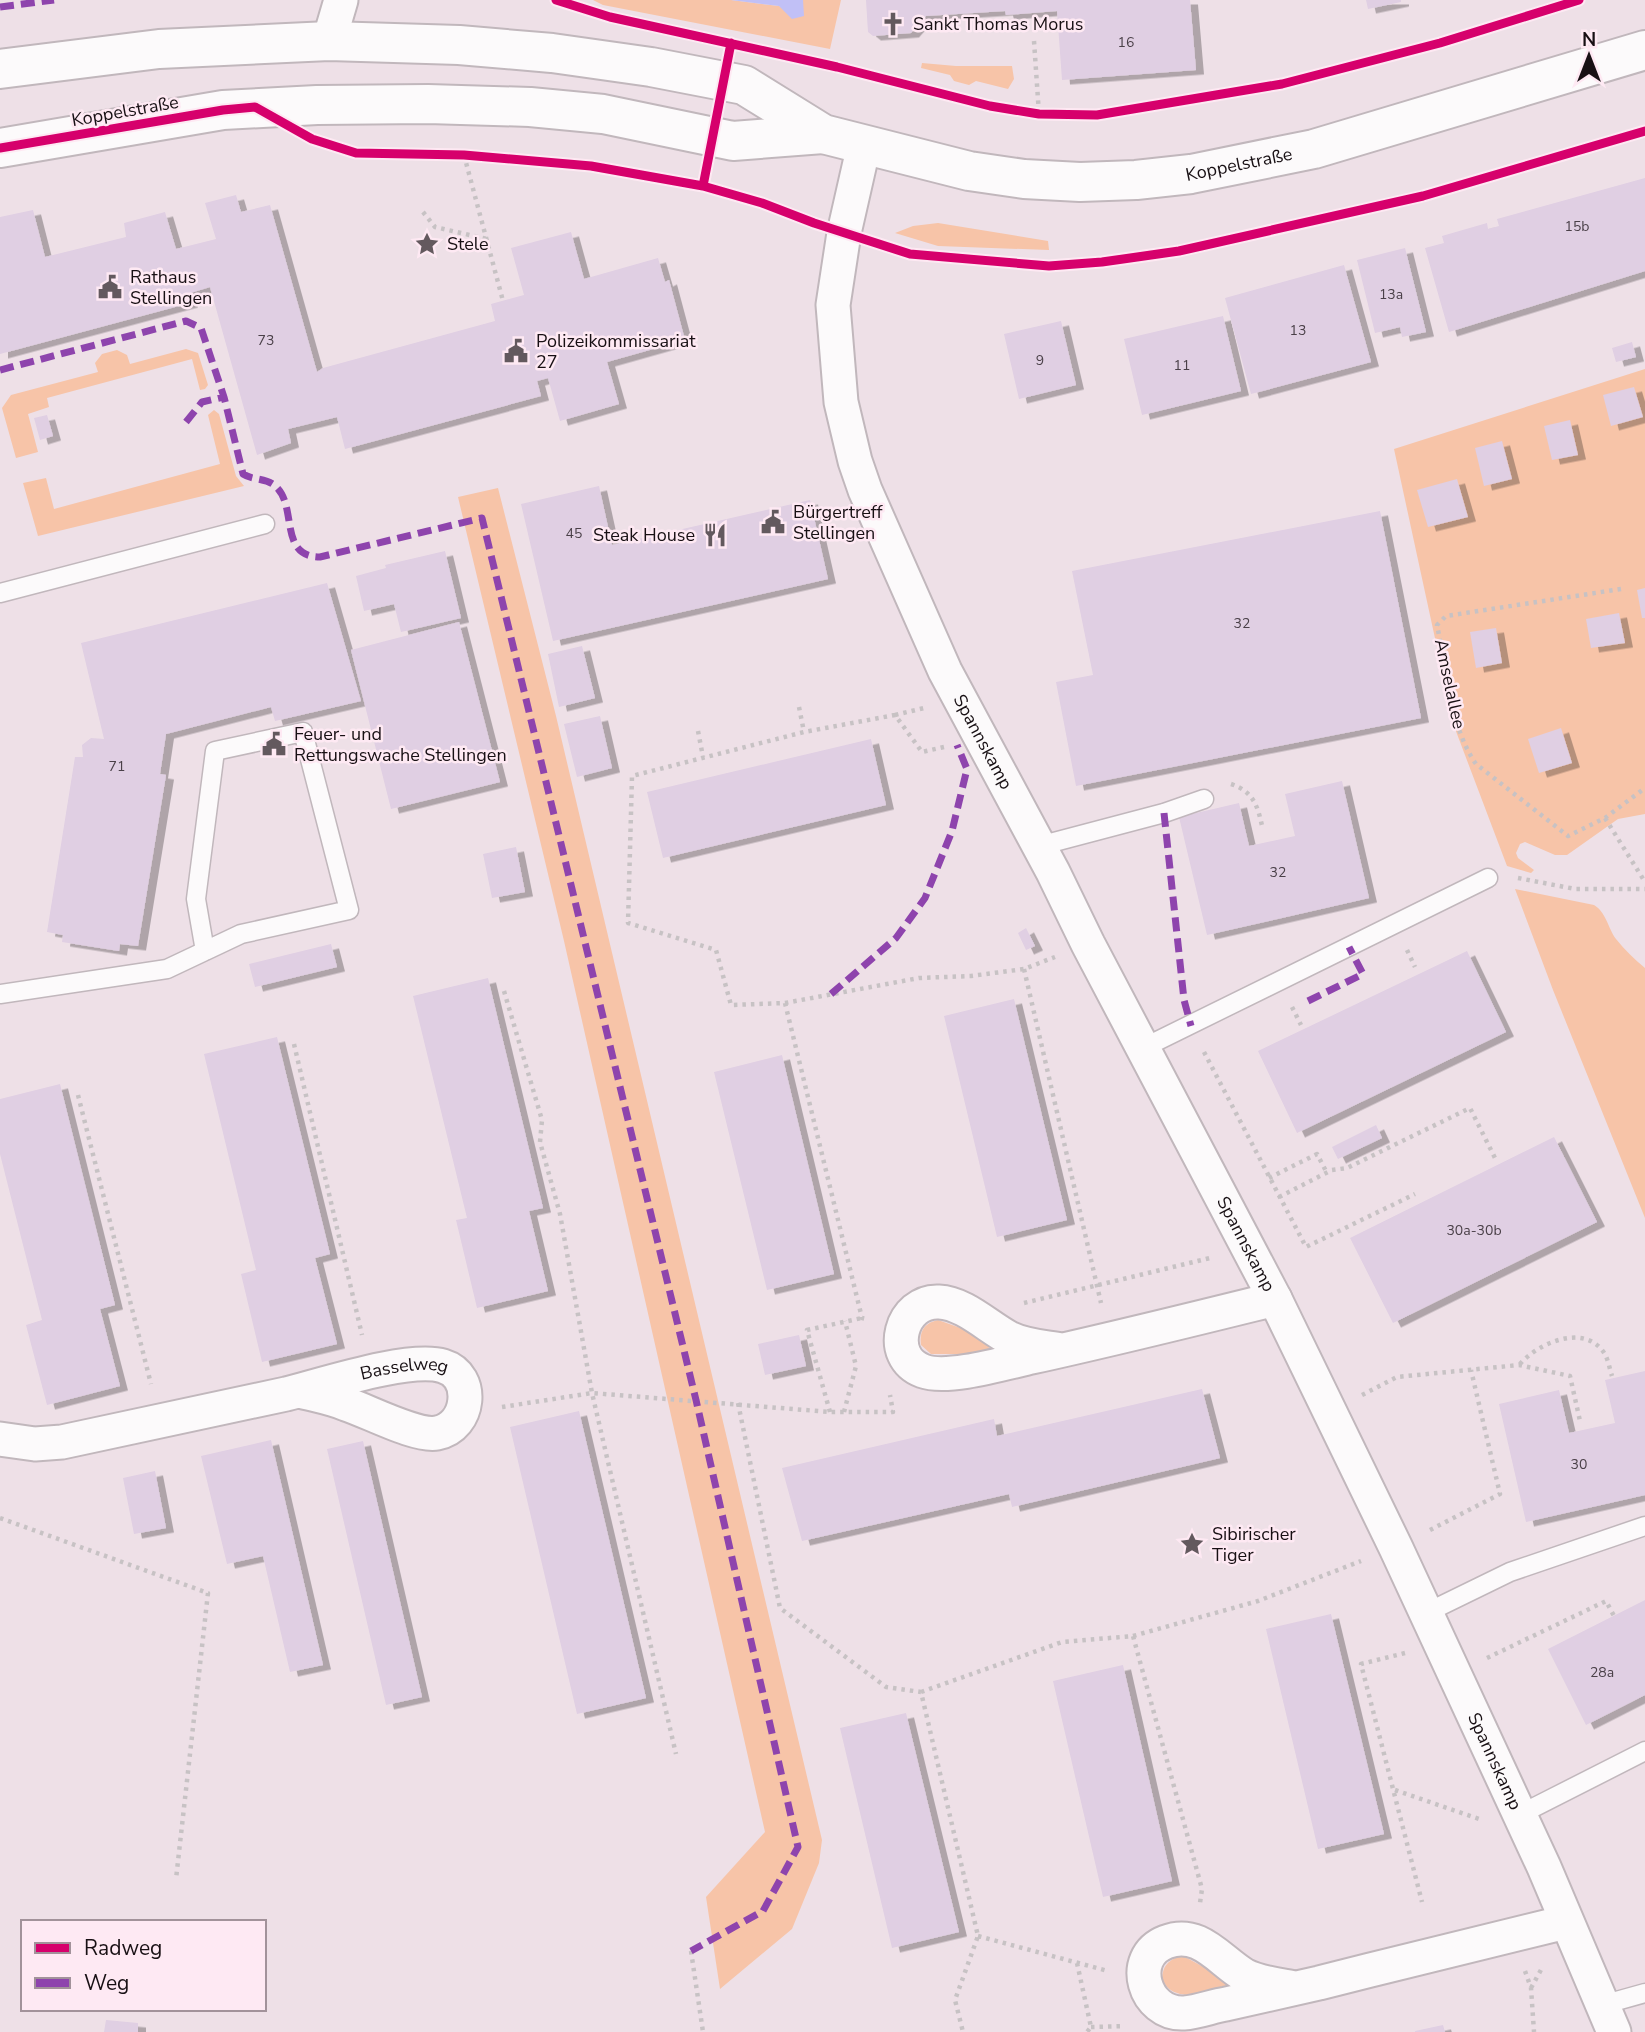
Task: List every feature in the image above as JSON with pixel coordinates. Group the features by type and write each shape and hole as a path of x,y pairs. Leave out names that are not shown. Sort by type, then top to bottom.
{"main road":[{"name":"Koppelstraße","path":"0,69 159,49 329,41 458,45 552,53 724,79 744,85 823,134 969,171 1024,179 1080,182 1191,174 1314,149 1645,50"},
{"name":"Koppelstraße","path":"0,148 223,110 317,104 530,107 603,114 733,141 823,134"}],"street":[{"path":"329,41 341,0"},
{"name":"Spannskamp","path":"864,145 844,233 833,306 841,402 865,490 944,671 1039,846 1249,1249 1330,1412 1520,1815 1608,2019"},
{"name":"Spannskamp","path":"910,1362 922,1370 942,1373 979,1368 1109,1340 1275,1299"},
{"name":"Spannskamp","path":"901,1329 909,1315 923,1304 940,1302 972,1315 1011,1339 1061,1350"},
{"path":"901,1329 902,1348 910,1362"},
{"name":"Basselweg","path":"0,1438 47,1444 161,1422 405,1366 444,1366 456,1375 463,1386 466,1399 463,1413 454,1425 437,1433 419,1432 344,1402 300,1391"},
{"path":"1295,1989 1261,1982 1244,1975 1213,1950 1194,1941 1177,1938 1158,1945 1146,1961 1143,1981 1150,1998 1164,2009 1183,2013 1295,1989 1566,1922"}],"lane":[{"path":"0,593 265,524"},
{"path":"0,994 167,969 242,934 349,910 303,732 215,751 195,899 205,951"},
{"path":"1039,846 1164,813 1204,799"},
{"path":"1143,1048 1488,878"},
{"path":"1426,1613 1510,1572 1645,1526"},
{"path":"1520,1815 1645,1751"},
{"path":"1608,2019 1645,1993"}],"path":[{"path":"1034,41 1039,114"},
{"path":"464,155 503,301"},
{"path":"424,212 435,227 487,239"},
{"path":"799,707 804,732"},
{"path":"983,741 922,752 894,715 804,732 632,776 628,923 716,950 731,1005 785,1003 919,978 971,976 1024,969 1088,944"},
{"path":"698,731 704,757"},
{"path":"1605,818 1645,882"},
{"path":"1488,878 1510,876 1575,889 1645,889"},
{"path":"1024,969 1109,1340"},
{"path":"504,991 542,1119 540,1142 560,1214 592,1393 676,1754"},
{"path":"785,1003 862,1318"},
{"path":"1191,1026 1306,1247 1415,1194"},
{"path":"293,1044 371,1373"},
{"path":"78,1095 161,1422"},
{"path":"1279,1197 1327,1173 1347,1168 1470,1108 1495,1158"},
{"path":"1269,1178 1317,1154 1327,1173"},
{"path":"972,1315 1249,1249"},
{"path":"830,1412 807,1330 862,1318 901,1329"},
{"path":"845,1321 856,1366 845,1412"},
{"path":"1519,1365 1527,1355 1541,1346 1571,1339 1584,1340 1594,1343 1603,1351 1612,1376"},
{"path":"463,1413 592,1393 830,1412 893,1412 888,1386 910,1362"},
{"path":"1330,1412 1397,1377 1519,1365 1570,1376 1580,1420"},
{"path":"738,1403 779,1608 886,1688 921,1692 1062,1642 1133,1636 1258,1601 1396,1548 1500,1493 1471,1370"},
{"path":"0,1518 208,1593 176,1879"},
{"path":"1454,1674 1606,1601 1614,1616"},
{"path":"1133,1636 1202,1889 1194,1941"},
{"path":"1422,1902 1362,1664 1440,1644"},
{"path":"921,1692 978,1936 955,2000 964,2032"},
{"path":"1394,1790 1481,1819"},
{"path":"1514,1934 1531,1989 1534,2032"},
{"path":"978,1936 1143,1981"},
{"path":"691,1951 703,2032"},
{"path":"1077,1963 1089,2030 1129,2025"}],"shaded area":[{"path":"593,0 731,0 779,6 803,16 803,0 841,0 830,49 603,5"},
{"path":"922,63 1012,66 1014,79 1008,89 976,81 969,85 954,81 950,75 921,68"},
{"path":"938,223 1048,241 1049,250 938,246 895,233 913,226"},
{"path":"186,349 198,353 208,385 205,389 200,390 192,359 47,398 49,407 28,414 38,452 16,458 2,408 11,395 98,372 95,363 102,354 117,350 127,355 130,364"},
{"path":"1645,369 1645,814 1618,819 1567,855 1555,855 1525,842 1520,844 1516,853 1518,858 1534,870 1531,873 1507,866 1454,726 1394,449"},
{"path":"214,410 219,414 236,476 244,486 38,536 23,483 46,478 54,509 220,464 208,415"},
{"path":"498,488 556,716 822,1840 819,1863 792,1929 720,1989 706,1897 765,1832 564,941 458,497"},
{"path":"1515,889 1594,905 1604,916 1616,939 1645,968 1645,1218 1553,990"},
{"path":"938,1320 983,1336 990,1343 988,1351 983,1354 931,1354 921,1345 921,1335 926,1325"},
{"path":"1178,1957 1185,1957 1226,1979 1226,1990 1221,1993 1195,1995 1172,1991 1162,1978 1168,1963"}],"water":[{"path":"731,0 803,0 804,16 792,19 779,6"}],"building":[{"path":"866,0 1190,0 1196,70 1062,80 1057,11 926,16 911,33 873,36 868,32"},
{"path":"1366,0 1401,0 1401,2 1368,9"},
{"path":"1645,178 1645,271 1449,332 1425,248 1444,243 1442,236 1487,223 1488,229 1499,226 1497,219"},
{"path":"236,195 241,212 270,205 317,372 323,368 495,321 491,304 524,295 511,248 571,232 584,279 658,258 665,282 669,280 685,340 607,362 619,404 560,421 548,378 537,381 541,396 345,449 337,417 288,429 291,443 257,455 210,287 187,294 190,303 0,354 0,217 33,210 45,257 126,237 124,223 165,212 176,249 216,239 205,203"},
{"path":"1405,248 1426,332 1402,337 1400,327 1375,333 1357,260"},
{"path":"1344,265 1371,362 1251,394 1225,298"},
{"path":"1223,316 1241,391 1142,415 1124,339"},
{"path":"1061,321 1076,385 1019,399 1004,334"},
{"path":"1632,342 1636,357 1616,362 1612,348"},
{"path":"1634,387 1643,417 1611,426 1603,395"},
{"path":"47,415 53,436 40,440 34,418"},
{"path":"1570,420 1578,455 1552,460 1544,426"},
{"path":"1502,441 1512,479 1484,486 1475,448"},
{"path":"1457,479 1468,517 1428,527 1417,490"},
{"path":"599,486 612,545 810,500 828,579 553,641 521,504"},
{"path":"1380,511 1421,718 1076,786 1056,682 1093,675 1072,571"},
{"path":"445,551 461,618 401,632 394,604 364,611 356,576 386,568 385,565"},
{"path":"327,583 361,701 275,721 271,707 166,734 160,774 166,775 138,946 120,944 119,951 62,942 63,935 47,932 75,757 83,757 82,745 91,738 104,739 81,643"},
{"path":"1645,588 1645,618 1642,618 1637,590"},
{"path":"1619,613 1625,643 1591,648 1586,619"},
{"path":"459,622 500,782 391,809 351,650"},
{"path":"1496,628 1502,663 1476,668 1470,632"},
{"path":"582,646 595,698 559,707 548,654"},
{"path":"600,716 612,768 577,777 564,724"},
{"path":"1561,728 1572,763 1539,773 1528,739"},
{"path":"871,739 886,805 663,858 647,792"},
{"path":"1342,781 1369,898 1207,935 1179,817 1239,803 1249,846 1295,836 1285,794"},
{"path":"516,847 525,892 492,898 483,854"},
{"path":"1026,928 1035,946 1026,950 1018,933"},
{"path":"331,944 337,967 255,987 249,964"},
{"path":"1467,951 1506,1032 1297,1133 1258,1051"},
{"path":"488,978 543,1208 529,1211 548,1291 477,1308 456,1220 467,1218 413,996"},
{"path":"1014,999 1067,1220 997,1237 944,1016"},
{"path":"277,1037 330,1254 315,1258 337,1344 262,1362 241,1274 256,1270 204,1054"},
{"path":"782,1055 834,1274 767,1290 714,1072"},
{"path":"60,1084 115,1305 100,1309 120,1386 47,1405 26,1325 42,1320 0,1154 0,1099"},
{"path":"1376,1125 1382,1138 1338,1159 1332,1147"},
{"path":"1554,1137 1597,1222 1393,1323 1350,1238"},
{"path":"799,1335 806,1366 765,1375 758,1344"},
{"path":"1645,1371 1645,1495 1526,1522 1499,1404 1559,1390 1569,1433 1615,1423 1605,1380"},
{"path":"1202,1389 1220,1458 1012,1507 1009,1494 802,1541 782,1468 994,1419 997,1436"},
{"path":"579,1411 646,1698 577,1714 510,1427"},
{"path":"271,1440 323,1665 290,1672 263,1556 227,1564 201,1456"},
{"path":"363,1441 422,1697 386,1705 327,1449"},
{"path":"155,1471 166,1528 134,1534 123,1478"},
{"path":"1645,1600 1645,1695 1586,1725 1548,1649"},
{"path":"1331,1614 1384,1834 1318,1849 1266,1629"},
{"path":"1123,1665 1172,1881 1103,1897 1053,1681"},
{"path":"906,1713 959,1932 892,1948 840,1728"},
{"path":"106,2020 138,2023 138,2032 104,2032"},
{"path":"1443,2025 1445,2032 1415,2032 1415,2031"}],"marked path":[{"path":"0,7 54,0"},
{"path":"0,370 186,321 201,328 224,397 243,474 274,485 286,504 293,539 298,548 307,555 320,557 482,518 696,1400 798,1847 763,1911 691,1951"},
{"path":"186,422 202,402 224,397"},
{"path":"831,994 896,938 925,898 952,831 967,769 957,745"},
{"path":"1164,813 1184,1000 1191,1026"},
{"path":"1308,1001 1363,974 1349,947"}],"cycle path":[{"path":"556,0 610,17 837,67 990,106 1039,114 1097,115 1282,84 1440,43 1579,0"},
{"path":"703,186 731,43"},
{"path":"0,148 223,110 255,107 312,139 356,153 464,155 591,166 703,186 762,203 910,254 1049,266 1102,262 1179,251 1423,196 1645,131"}],"place":[{"name":"Sankt Thomas Morus","path":"893,24"},
{"name":"Stele","path":"427,244"},
{"name":"Rathaus Stellingen","path":"110,287"},
{"name":"Polizeikommissariat 27","path":"516,351"},
{"name":"Bürgertreff Stellingen","path":"773,522"},
{"name":"Steak House","path":"715,535"},
{"name":"Feuer- und Rettungswache Stellingen","path":"274,744"},
{"name":"Sibirischer Tiger","path":"1192,1544"}]}
